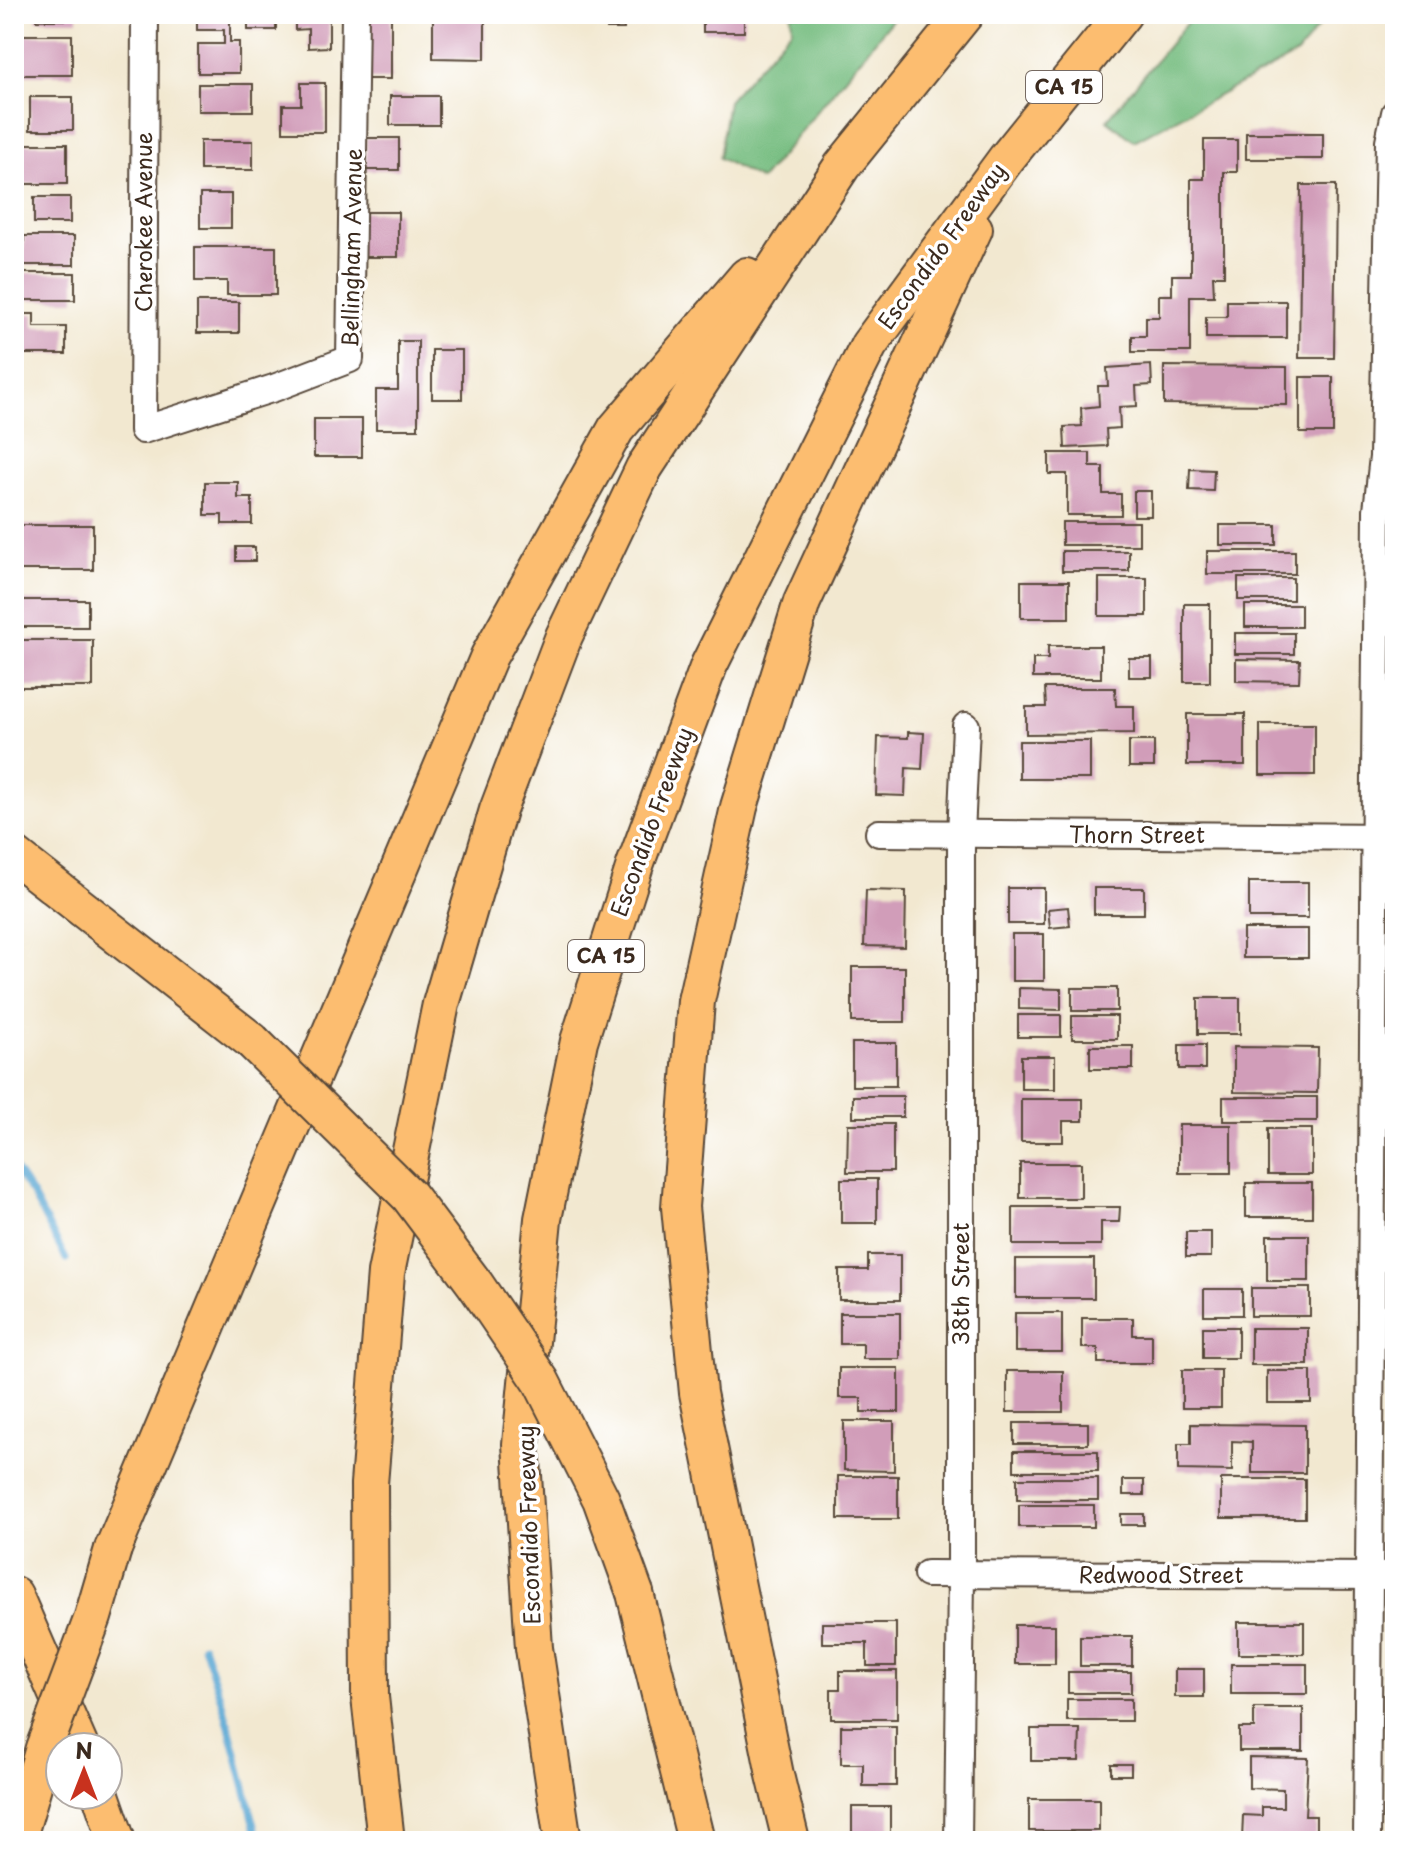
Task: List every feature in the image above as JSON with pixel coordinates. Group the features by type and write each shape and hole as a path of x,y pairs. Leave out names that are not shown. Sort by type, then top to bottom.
{"highway":[{"path":"18,1841 44,1748 93,1617 113,1549 489,656 616,429 842,166 965,14"},
{"name":"Escondido Freeway","path":"563,1841 534,1648 521,1444 543,1219 579,1041 635,865 709,665 869,345 1006,159 1123,14"},
{"path":"791,1841 698,1393 680,1207 696,1001 739,807 802,602 1006,159"},
{"path":"386,1841 370,1697 369,1484 386,1273 441,1004 498,810 558,651 644,468 842,166"},
{"path":"14,855 252,1041 409,1196 475,1284 541,1381 601,1499 635,1593 696,1841"},
{"path":"14,1595 73,1731"},
{"path":"107,1811 117,1841"},
{"path":"14,1827 18,1841"}],"street":[{"name":"Cherokee Avenue","path":"143,430 145,14"},
{"name":"Bellingham Avenue","path":"143,430 274,388 350,359 355,14"},
{"path":"1367,1841 1368,1576 1385,837 1377,510 1383,457 1389,141 1395,113"},
{"name":"38th Street","path":"958,1841 961,834 966,726"},
{"name":"Thorn Street","path":"879,833 1385,837"},
{"name":"Redwood Street","path":"927,1574 1395,1576"}],"green space":[{"path":"791,14 897,14 761,180 719,158 728,101 792,29"},
{"path":"1194,14 1328,14 1297,54 1134,141 1107,120"}],"building":[{"path":"36,14 78,14 78,20 36,20"},
{"path":"197,14 230,14 230,42 239,42 239,73 198,73 198,44 224,44 224,30 197,30"},
{"path":"248,14 276,14 276,30 248,30"},
{"path":"295,14 329,14 329,47 308,48 308,29 295,30"},
{"path":"356,14 391,14 391,79 356,79"},
{"path":"433,14 495,14 495,21 485,21 485,59 433,58"},
{"path":"607,14 658,14 658,20 624,20 624,29 607,29"},
{"path":"703,14 744,14 744,32 703,32"},
{"path":"21,35 72,35 72,75 21,75"},
{"path":"301,83 325,83 325,132 283,132 283,105 301,105"},
{"path":"198,84 253,84 253,111 198,111"},
{"path":"390,96 439,96 439,125 390,125"},
{"path":"30,97 73,97 73,130 30,130"},
{"path":"1246,133 1323,133 1323,159 1246,159"},
{"path":"366,138 399,138 399,170 366,170"},
{"path":"1204,140 1237,140 1237,172 1224,172 1224,276 1213,276 1214,296 1190,296 1190,352 1132,352 1132,336 1146,336 1146,317 1159,317 1159,295 1172,295 1172,275 1191,275 1191,179 1204,179"},
{"path":"200,141 253,141 253,170 200,170"},
{"path":"17,144 67,144 67,184 17,184"},
{"path":"1301,185 1336,185 1334,358 1299,358"},
{"path":"200,194 231,194 231,228 200,228"},
{"path":"34,197 70,197 70,223 34,223"},
{"path":"355,212 398,212 398,257 355,257"},
{"path":"24,236 74,236 74,265 24,265"},
{"path":"195,247 276,247 276,295 227,295 227,281 195,281"},
{"path":"20,273 75,273 75,300 20,300"},
{"path":"1227,301 1286,301 1286,338 1206,338 1206,317 1227,317"},
{"path":"197,302 239,302 239,333 197,333"},
{"path":"16,314 34,314 34,327 66,327 66,354 16,354"},
{"path":"398,341 418,341 418,429 376,429 376,390 398,390"},
{"path":"432,350 462,350 462,399 432,399"},
{"path":"1151,365 1152,385 1136,386 1137,406 1119,407 1120,428 1106,429 1107,446 1065,448 1064,427 1082,426 1081,408 1099,406 1098,386 1108,386 1107,368"},
{"path":"1164,366 1287,367 1287,405 1164,404"},
{"path":"1300,377 1333,377 1333,433 1300,433"},
{"path":"314,419 362,419 362,457 314,457"},
{"path":"1049,453 1090,453 1090,467 1103,467 1103,494 1121,494 1121,515 1067,515 1067,474 1049,474"},
{"path":"1190,469 1214,470 1213,491 1189,490"},
{"path":"205,482 238,482 238,498 252,498 252,524 222,524 222,515 205,515"},
{"path":"1134,491 1151,491 1151,516 1134,516"},
{"path":"1062,522 1139,522 1139,545 1062,545"},
{"path":"14,525 93,525 93,570 14,570"},
{"path":"1220,525 1276,525 1276,545 1220,545"},
{"path":"236,547 255,547 255,561 236,561"},
{"path":"1062,551 1129,551 1129,571 1062,571"},
{"path":"1207,551 1295,551 1295,574 1207,574"},
{"path":"1099,578 1147,578 1147,616 1099,616"},
{"path":"1238,578 1293,578 1293,600 1238,600"},
{"path":"1021,581 1069,581 1069,618 1021,618"},
{"path":"14,600 88,600 88,627 14,627"},
{"path":"1184,604 1210,604 1210,682 1184,682"},
{"path":"1245,605 1301,605 1301,627 1245,627"},
{"path":"1235,633 1294,633 1294,654 1235,654"},
{"path":"14,640 93,640 93,687 14,687"},
{"path":"1048,646 1101,646 1101,678 1033,678 1033,659 1048,659"},
{"path":"1129,658 1152,658 1152,677 1129,677"},
{"path":"1236,659 1300,660 1299,682 1236,681"},
{"path":"1045,688 1115,688 1116,706 1134,706 1134,733 1026,734 1026,707 1046,707"},
{"path":"1187,714 1245,714 1245,765 1187,765"},
{"path":"1260,724 1315,724 1315,775 1260,775"},
{"path":"908,732 924,733 922,769 906,768 905,796 876,795 878,737 908,738"},
{"path":"1019,741 1090,741 1090,779 1019,779"},
{"path":"1129,741 1154,741 1154,767 1129,767"},
{"path":"1249,882 1308,882 1308,918 1249,918"},
{"path":"1008,888 1044,888 1044,924 1008,924"},
{"path":"1094,888 1144,888 1144,914 1094,914"},
{"path":"866,890 906,891 905,947 864,946"},
{"path":"1068,907 1070,926 1050,928 1048,909"},
{"path":"1243,929 1308,929 1308,958 1243,958"},
{"path":"1012,934 1044,934 1044,981 1012,981"},
{"path":"852,967 905,967 905,1022 852,1022"},
{"path":"1019,988 1061,989 1061,1010 1019,1009"},
{"path":"1072,988 1117,988 1117,1011 1072,1011"},
{"path":"1198,998 1240,998 1240,1034 1198,1034"},
{"path":"1018,1015 1061,1015 1061,1037 1018,1037"},
{"path":"1072,1016 1117,1016 1117,1039 1072,1039"},
{"path":"852,1043 896,1043 896,1086 852,1086"},
{"path":"1179,1045 1205,1045 1205,1069 1179,1069"},
{"path":"1090,1046 1133,1046 1133,1069 1090,1069"},
{"path":"1234,1047 1318,1048 1317,1093 1234,1092"},
{"path":"1021,1056 1055,1056 1055,1089 1021,1089"},
{"path":"853,1096 903,1096 903,1117 853,1117"},
{"path":"1223,1097 1317,1097 1317,1121 1223,1121"},
{"path":"1021,1099 1083,1099 1083,1121 1063,1121 1063,1142 1021,1142"},
{"path":"848,1124 893,1124 893,1172 847,1172"},
{"path":"1179,1125 1231,1125 1231,1173 1179,1173"},
{"path":"1268,1129 1312,1129 1312,1175 1268,1175"},
{"path":"1020,1163 1081,1163 1081,1198 1020,1198"},
{"path":"841,1179 877,1179 877,1223 841,1223"},
{"path":"1246,1183 1312,1183 1312,1217 1246,1217"},
{"path":"1013,1207 1120,1207 1119,1222 1101,1222 1101,1245 1013,1245"},
{"path":"1186,1232 1211,1232 1211,1257 1186,1257"},
{"path":"1267,1235 1309,1235 1309,1281 1267,1281"},
{"path":"868,1255 900,1255 900,1300 839,1300 839,1270 868,1270"},
{"path":"1016,1259 1094,1259 1094,1298 1016,1298"},
{"path":"1251,1288 1310,1288 1310,1316 1251,1316"},
{"path":"1204,1289 1242,1289 1242,1315 1204,1315"},
{"path":"840,1313 900,1313 900,1359 863,1359 863,1344 840,1344"},
{"path":"1015,1313 1062,1313 1062,1352 1015,1352"},
{"path":"1082,1318 1133,1318 1133,1335 1152,1335 1152,1363 1098,1363 1098,1348 1082,1348"},
{"path":"1203,1327 1238,1327 1238,1358 1203,1358"},
{"path":"1251,1328 1308,1328 1308,1365 1251,1365"},
{"path":"839,1368 899,1368 899,1412 861,1412 861,1398 839,1398"},
{"path":"1182,1370 1221,1370 1221,1408 1182,1408"},
{"path":"1007,1371 1063,1371 1063,1412 1007,1412"},
{"path":"1267,1371 1311,1371 1311,1403 1267,1403"},
{"path":"844,1421 894,1421 894,1471 844,1470"},
{"path":"1014,1423 1088,1423 1088,1444 1014,1444"},
{"path":"1191,1424 1305,1425 1305,1473 1252,1473 1252,1442 1232,1441 1232,1471 1178,1470 1178,1444 1191,1444"},
{"path":"1014,1451 1098,1451 1098,1471 1014,1471"},
{"path":"838,1476 898,1476 898,1519 838,1519"},
{"path":"1017,1478 1098,1478 1098,1500 1017,1500"},
{"path":"1221,1479 1305,1479 1305,1518 1221,1518"},
{"path":"1123,1480 1144,1480 1144,1495 1123,1495"},
{"path":"1019,1505 1094,1505 1094,1527 1019,1527"},
{"path":"1121,1514 1144,1514 1144,1525 1121,1525"},
{"path":"1238,1622 1304,1622 1304,1654 1238,1654"},
{"path":"822,1623 896,1623 896,1666 867,1666 867,1643 822,1643"},
{"path":"1015,1625 1055,1625 1055,1664 1015,1664"},
{"path":"1080,1636 1132,1636 1132,1666 1080,1666"},
{"path":"1231,1664 1307,1664 1307,1694 1231,1694"},
{"path":"1175,1669 1204,1669 1204,1697 1175,1697"},
{"path":"840,1671 897,1671 897,1719 831,1719 831,1689 840,1689"},
{"path":"1068,1672 1131,1672 1131,1693 1068,1693"},
{"path":"1067,1699 1131,1699 1131,1721 1067,1721"},
{"path":"1254,1708 1303,1708 1303,1751 1239,1751 1239,1728 1254,1728"},
{"path":"841,1726 896,1726 896,1786 863,1786 863,1764 841,1764"},
{"path":"1031,1729 1080,1729 1079,1761 1031,1761"},
{"path":"1249,1757 1308,1758 1305,1816 1316,1816 1316,1841 1242,1841 1243,1815 1262,1816 1262,1807 1283,1807 1283,1789 1249,1788"},
{"path":"1111,1764 1131,1764 1131,1775 1111,1775"},
{"path":"1029,1799 1099,1799 1099,1831 1029,1831"},
{"path":"852,1807 890,1807 890,1841 852,1841"},
{"path":"1045,1838 1093,1838 1093,1841 1045,1841"}],"waterway":[{"path":"14,1168 32,1194 66,1259"},
{"path":"203,1645 226,1715 259,1841"}]}
